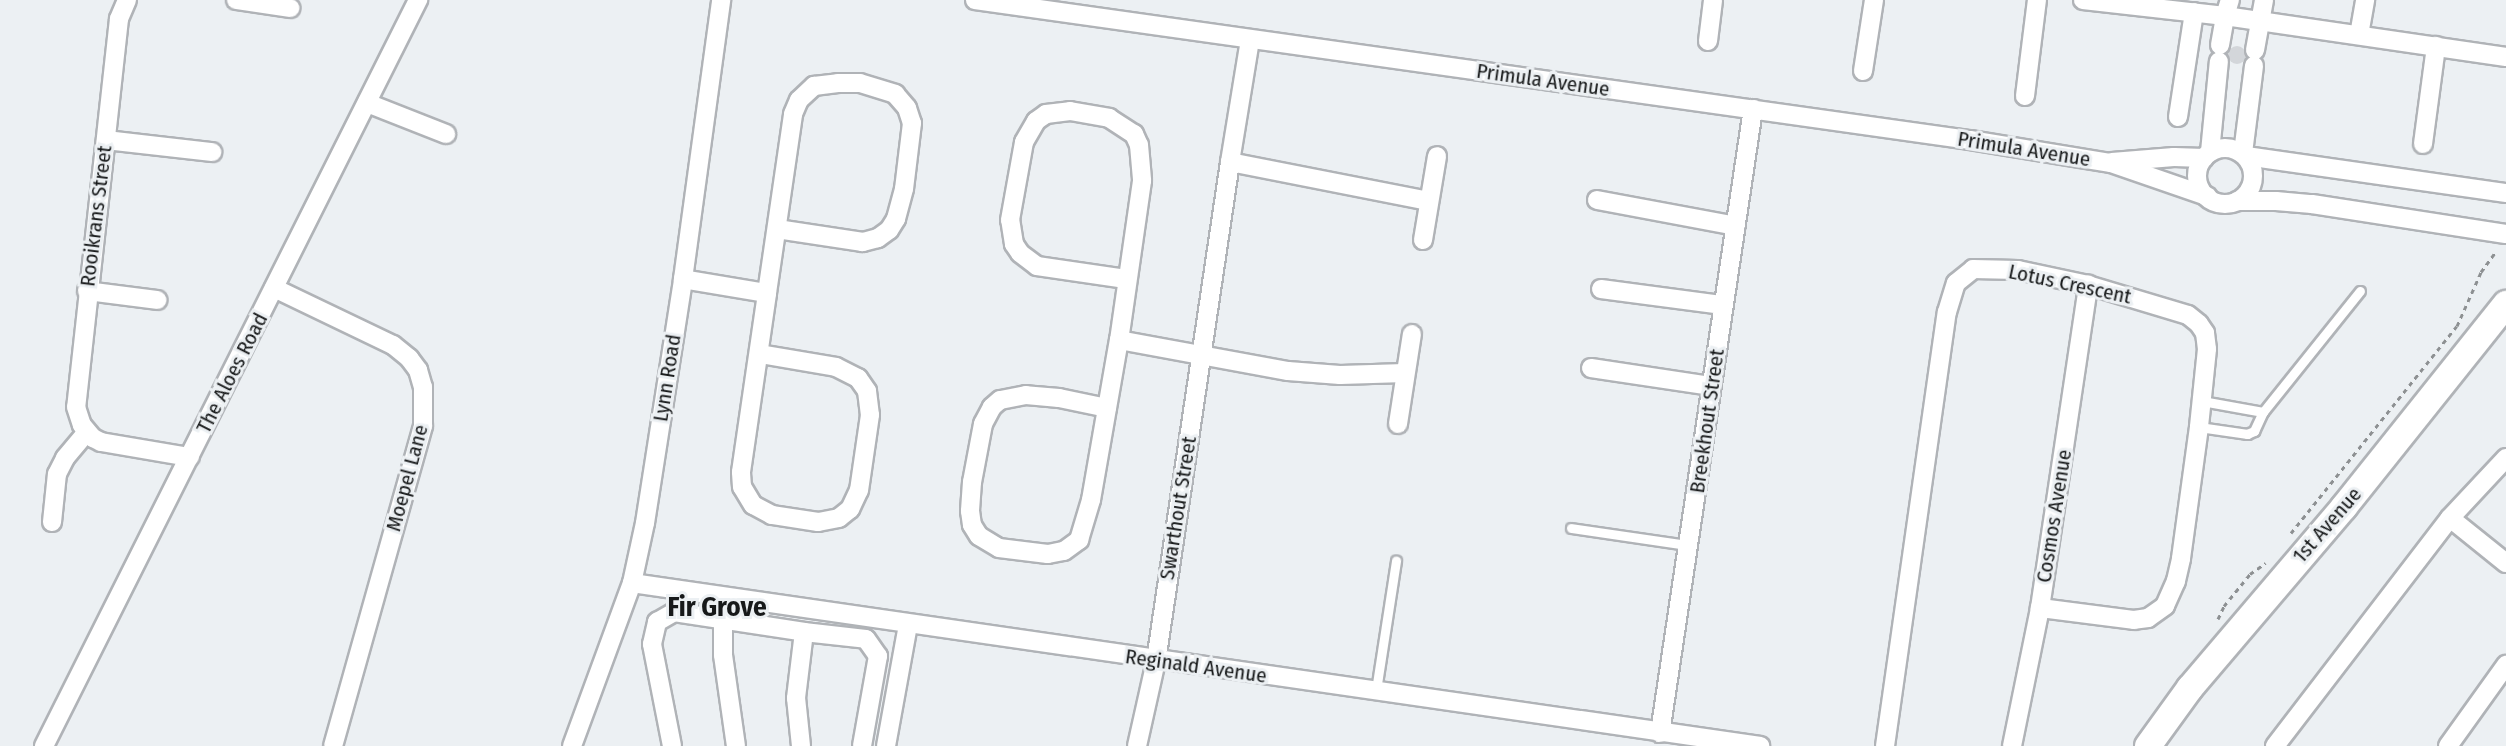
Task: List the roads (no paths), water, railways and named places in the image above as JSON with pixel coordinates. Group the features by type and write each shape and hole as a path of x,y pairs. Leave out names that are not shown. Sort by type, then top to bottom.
{"street":[{"name":"Rooikrans Street","path":"87,432 78,417 76,407 87,291 119,20 127,0"},
{"path":"236,0 290,8"},
{"name":"The Aloes Road","path":"44,746 418,0"},
{"name":"Lynn Road","path":"572,746 632,583 645,523 683,279 721,0"},
{"name":"Primula Avenue","path":"975,0 1753,109 2110,163 2206,196"},
{"path":"1708,41 1713,0"},
{"path":"1863,71 1874,0"},
{"path":"2025,96 2037,0"},
{"path":"2083,0 2189,8 2228,8 2260,21 2506,57"},
{"path":"2237,201 2244,197 2253,181 2251,164 2244,155 2254,58 2264,0"},
{"path":"2359,35 2365,0"},
{"path":"2178,117 2189,8"},
{"path":"2207,155 2228,8"},
{"name":"Swarthout Street","path":"1137,746 1156,661 1250,40"},
{"path":"2423,144 2436,46"},
{"path":"760,354 836,367 858,378 867,392 870,415 859,490 850,509 839,518 818,522 772,515 753,505 746,496 741,472 760,354 767,293 793,114 799,100 814,86 838,83 868,85 895,94 907,108 912,123 904,189 896,219 889,230 878,238 863,242 777,229"},
{"path":"367,103 446,134"},
{"name":"Breekhout Street","path":"1660,733 1753,109"},
{"path":"1107,408 1026,394 1000,400 992,407 983,424 972,482 970,511 972,525 979,536 999,548 1048,554 1064,551 1079,540 1091,500 1119,340 1126,279 1142,181 1142,160 1136,140 1123,125 1110,118 1070,111 1046,114 1036,121 1024,142 1010,220 1014,244 1027,260 1037,266 1126,279"},
{"path":"106,140 212,152"},
{"path":"2503,240 2312,204 2276,201 2221,203 2206,196 2198,182 2199,165 2207,155 2227,147 2244,155 2506,194"},
{"name":"Primula Avenue","path":"2110,163 2207,155"},
{"path":"1423,240 1437,156"},
{"path":"1230,162 1346,182 1429,201"},
{"path":"1597,200 1736,225"},
{"name":"Lotus Crescent","path":"1885,746 1951,294 1956,283 1973,270 1985,268 2018,270 2088,285 2171,308 2188,315 2199,324 2205,333 2207,349 2202,401 2181,560 2176,581 2165,606 2148,618 2134,620 2040,608"},
{"path":"683,279 767,293"},
{"name":"Cosmos Avenue","path":"2012,746 2040,608 2088,285"},
{"name":"Moepel Lane","path":"274,288 393,345 409,358 418,370 423,387 423,426 333,746"},
{"path":"1601,289 1723,305"},
{"path":"87,291 157,300"},
{"name":"1st Avenue","path":"2150,744 2190,688 2344,507 2506,304"},
{"path":"1398,424 1412,334"},
{"path":"1119,340 1315,374 1405,373"},
{"path":"1591,368 1712,386"},
{"path":"52,522 57,474 65,458 87,432 101,442 190,457"},
{"path":"2275,746 2450,518 2506,458"},
{"path":"2450,518 2506,563"},
{"name":"Reginald Avenue","path":"632,583 1156,661 1376,690 1760,746"},
{"path":"672,746 652,644 653,630 663,617 674,612 866,639 878,656 862,746"},
{"path":"723,620 723,655 736,746"},
{"path":"886,746 908,625"},
{"path":"801,746 796,698 804,632"},
{"path":"2448,746 2506,665"}],"lane":[{"path":"2199,428 2247,434 2254,431 2263,412 2360,291"},
{"path":"2202,401 2263,412"},
{"path":"1571,528 1688,545"},
{"path":"1376,690 1396,561"}],"district":[{"name":"Fir Grove","path":"717,608"}]}
